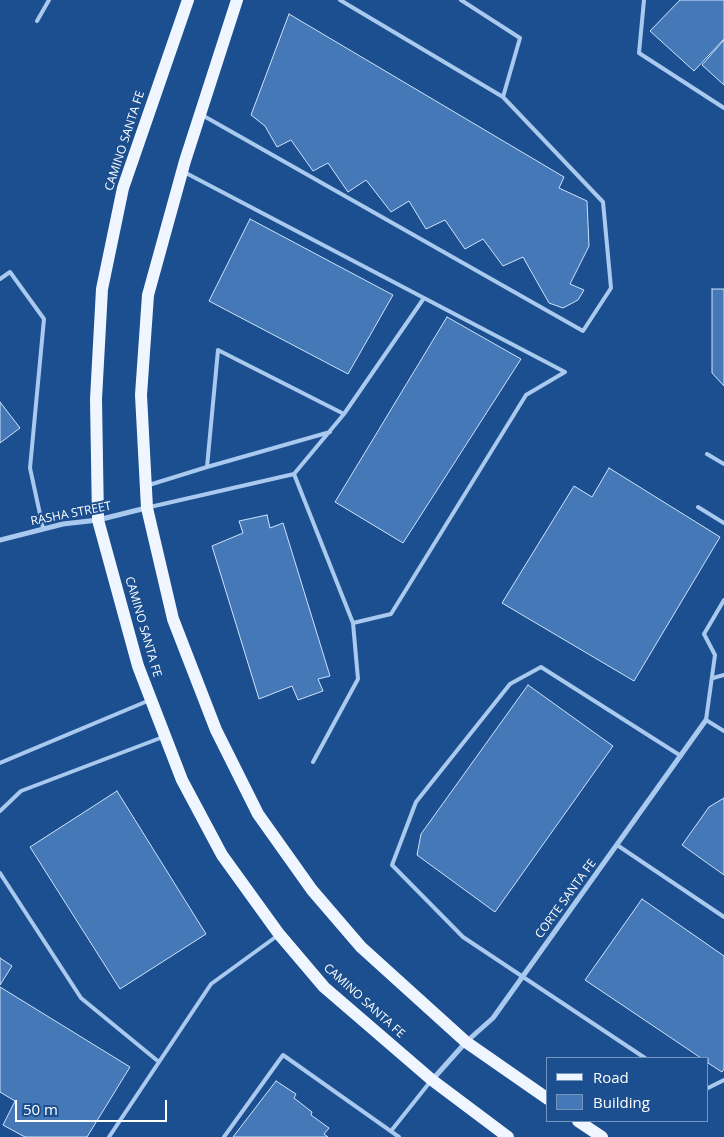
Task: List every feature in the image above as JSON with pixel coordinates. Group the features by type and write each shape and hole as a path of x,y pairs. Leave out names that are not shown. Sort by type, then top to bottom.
{"main road":[{"name":"CAMINO SANTA FE","path":"188,0 123,188 102,289 96,400 98,520 138,666 182,780 222,855 279,934 324,987 432,1080 508,1137"},
{"path":"236,0 182,171 148,295 141,395 147,508 173,619 216,730 258,814 312,890 361,947 466,1042 546,1098"},
{"path":"580,1122 602,1137"}],"street":[{"name":"RASHA STREET","path":"0,540 43,528 98,520 147,508"},
{"name":"CORTE SANTA FE","path":"432,1080 466,1042 493,1018 706,720"}],"lane":[{"path":"37,21 49,0"},
{"path":"200,114 583,331 611,288 603,202 503,97 340,0"},
{"path":"461,0 520,38 503,97"},
{"path":"644,0 639,53 724,108"},
{"path":"182,171 565,372 526,395 391,614 352,623"},
{"path":"0,279 10,272 44,318 30,468 43,528"},
{"path":"147,508 294,474 344,414 424,298"},
{"path":"207,467 218,350 344,414"},
{"path":"147,486 330,432"},
{"path":"707,454 724,464"},
{"path":"294,474 352,623 358,679 313,762"},
{"path":"698,507 724,522"},
{"path":"724,600 704,634 715,655 706,720 724,731"},
{"path":"643,1057 463,937 392,865 416,802 510,684 542,667 681,756"},
{"path":"713,678 724,675"},
{"path":"0,763 151,700"},
{"path":"0,811 21,791 165,736"},
{"path":"617,845 724,917"},
{"path":"0,873 81,998 159,1062"},
{"path":"109,1137 211,984 279,934"},
{"path":"224,1137 283,1055 399,1137"},
{"path":"391,1131 432,1080"},
{"path":"709,1088 724,1080"}],"building":[{"path":"680,0 724,0 724,39 694,71 650,31"},
{"path":"289,14 564,177 559,188 587,201 589,246 570,284 584,290 578,300 563,308 549,303 523,257 503,266 483,239 465,249 445,220 426,229 409,201 391,212 366,180 348,192 328,163 313,171 291,140 277,147 265,126 251,115"},
{"path":"724,40 724,85 702,65"},
{"path":"250,219 393,295 348,374 209,301"},
{"path":"712,289 724,289 724,386 712,373"},
{"path":"447,317 521,359 403,543 335,502"},
{"path":"0,402 20,428 0,443"},
{"path":"609,468 720,537 634,681 502,603 574,486 592,497"},
{"path":"267,515 270,528 283,523 330,676 318,679 323,691 298,700 292,686 259,699 212,546 243,533 239,521"},
{"path":"528,685 613,746 495,912 417,855 421,834"},
{"path":"117,791 206,934 120,989 30,847"},
{"path":"724,798 724,875 682,845 709,807"},
{"path":"642,899 724,956 724,1069 722,1072 709,1064 709,1057 700,1057 585,980"},
{"path":"0,958 12,966 0,985"},
{"path":"0,987 130,1067 87,1137 25,1137 3,1125 15,1101 0,1092"},
{"path":"276,1081 296,1094 294,1098 312,1112 311,1115 329,1128 324,1134 328,1137 233,1137"}]}
